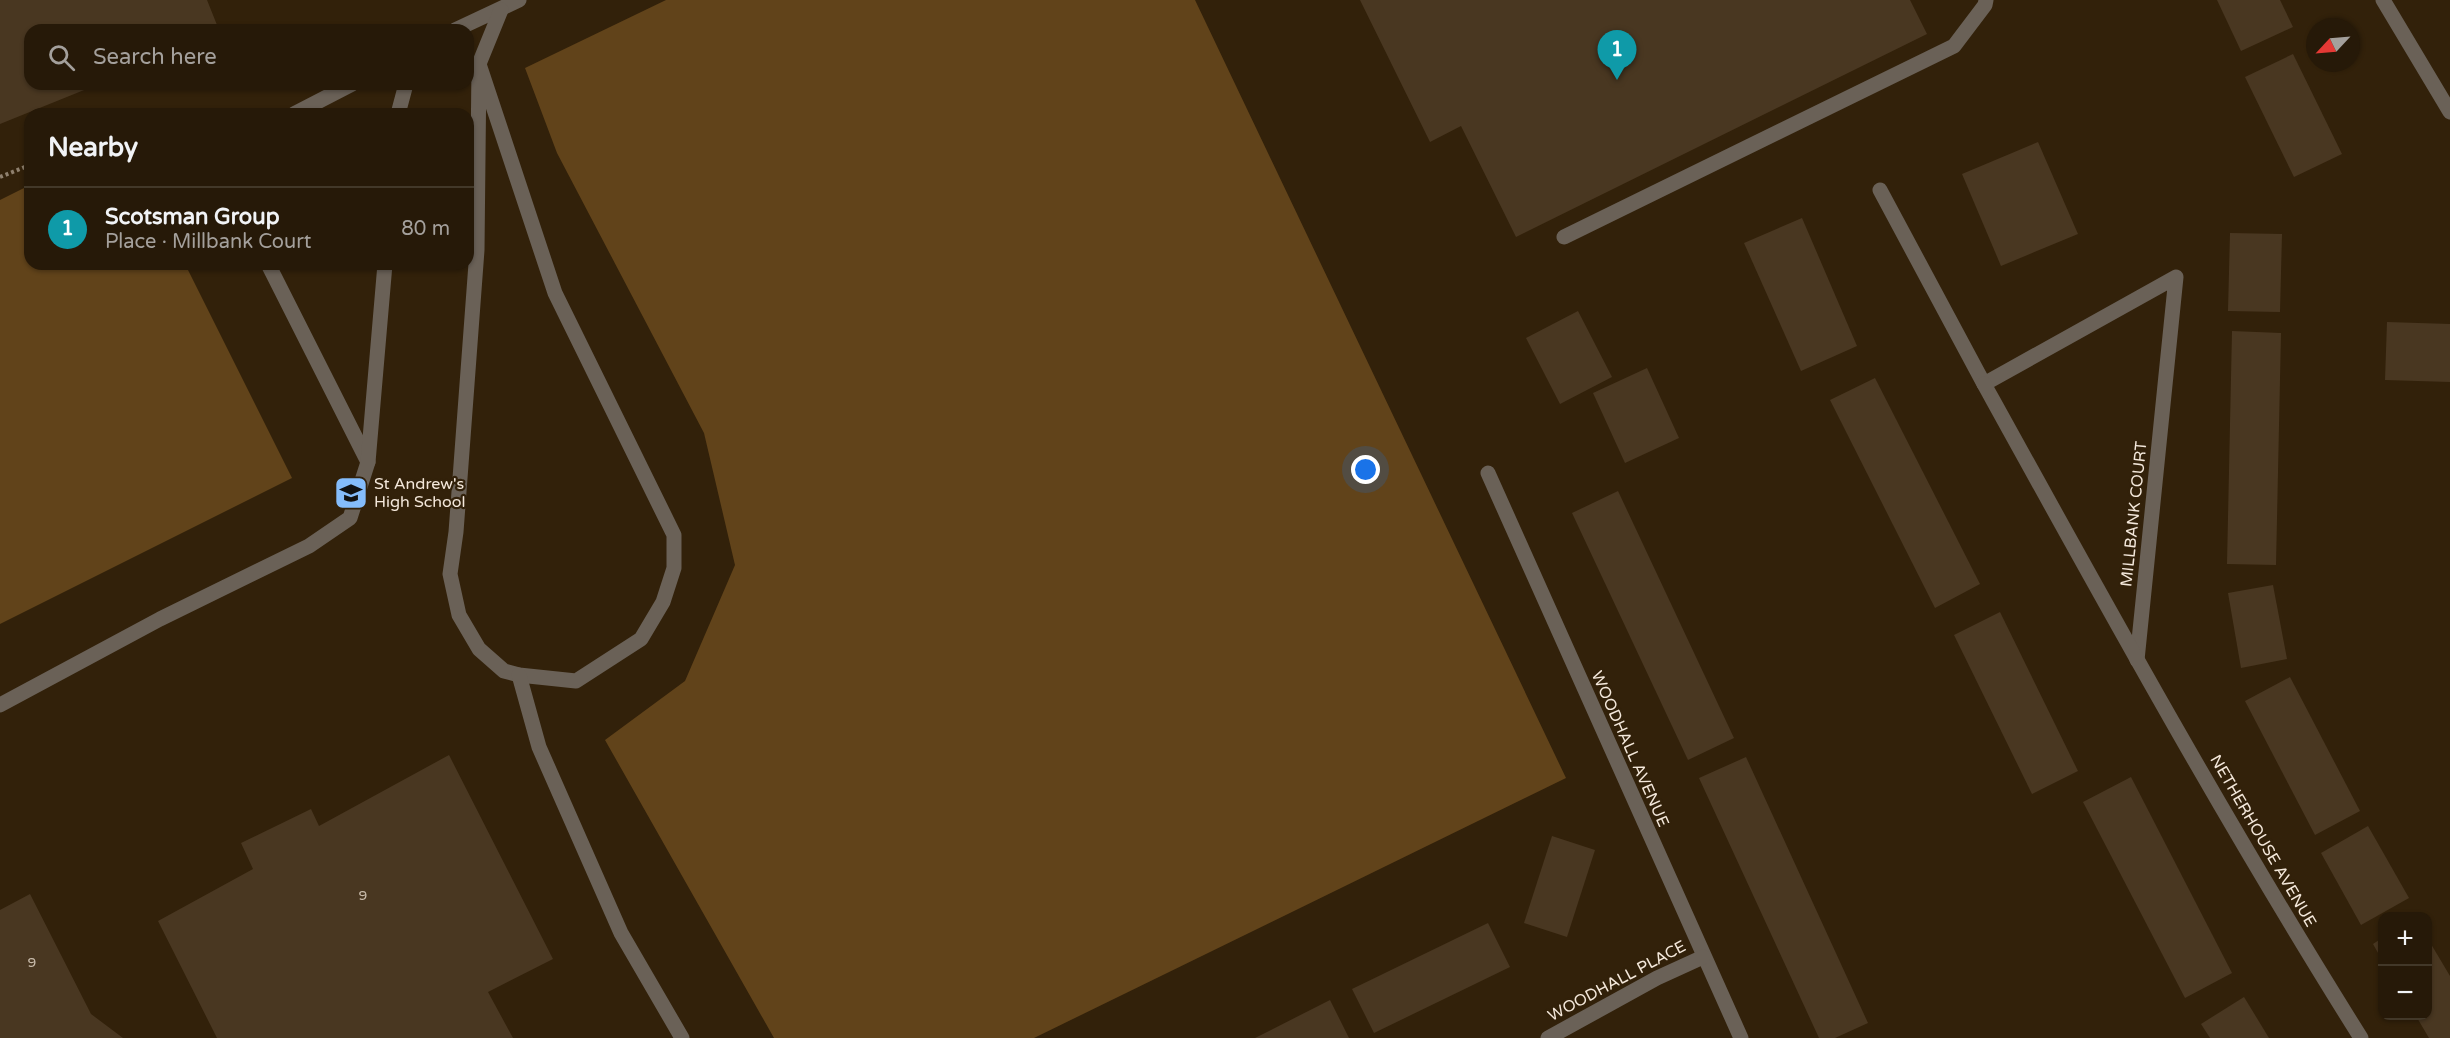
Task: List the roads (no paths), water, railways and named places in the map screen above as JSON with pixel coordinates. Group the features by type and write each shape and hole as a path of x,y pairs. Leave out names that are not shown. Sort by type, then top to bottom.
{"street":[{"path":"469,24 519,0"},
{"path":"1564,237 1954,46 1985,5 1986,0"},
{"path":"2383,0 2450,111"},
{"path":"479,64 555,293 674,535 674,568 663,602 641,639 576,681 519,675 504,671 479,648 459,615 450,574 456,532 477,250 479,64 501,10"},
{"path":"306,108 340,90"},
{"path":"400,108 404,90"},
{"name":"MILLBANK COURT","path":"1880,190 1984,384 2137,660"},
{"path":"271,270 368,462"},
{"path":"0,705 160,619 309,546 350,518 368,462 384,270"},
{"name":"MILLBANK COURT","path":"1984,384 2176,277 2137,660"},
{"name":"WOODHALL AVENUE","path":"1488,473 1741,1038"},
{"name":"NETHERHOUSE AVENUE","path":"2137,660 2297,936 2361,1038"},
{"path":"519,675 539,747 621,933 682,1038"},
{"name":"WOODHALL PLACE","path":"1548,1038 1658,978 1703,957"}],"place":[{"name":"Scotsman Group","path":"1617,80"},
{"name":"St Andrew's High School","path":"351,493"}]}
